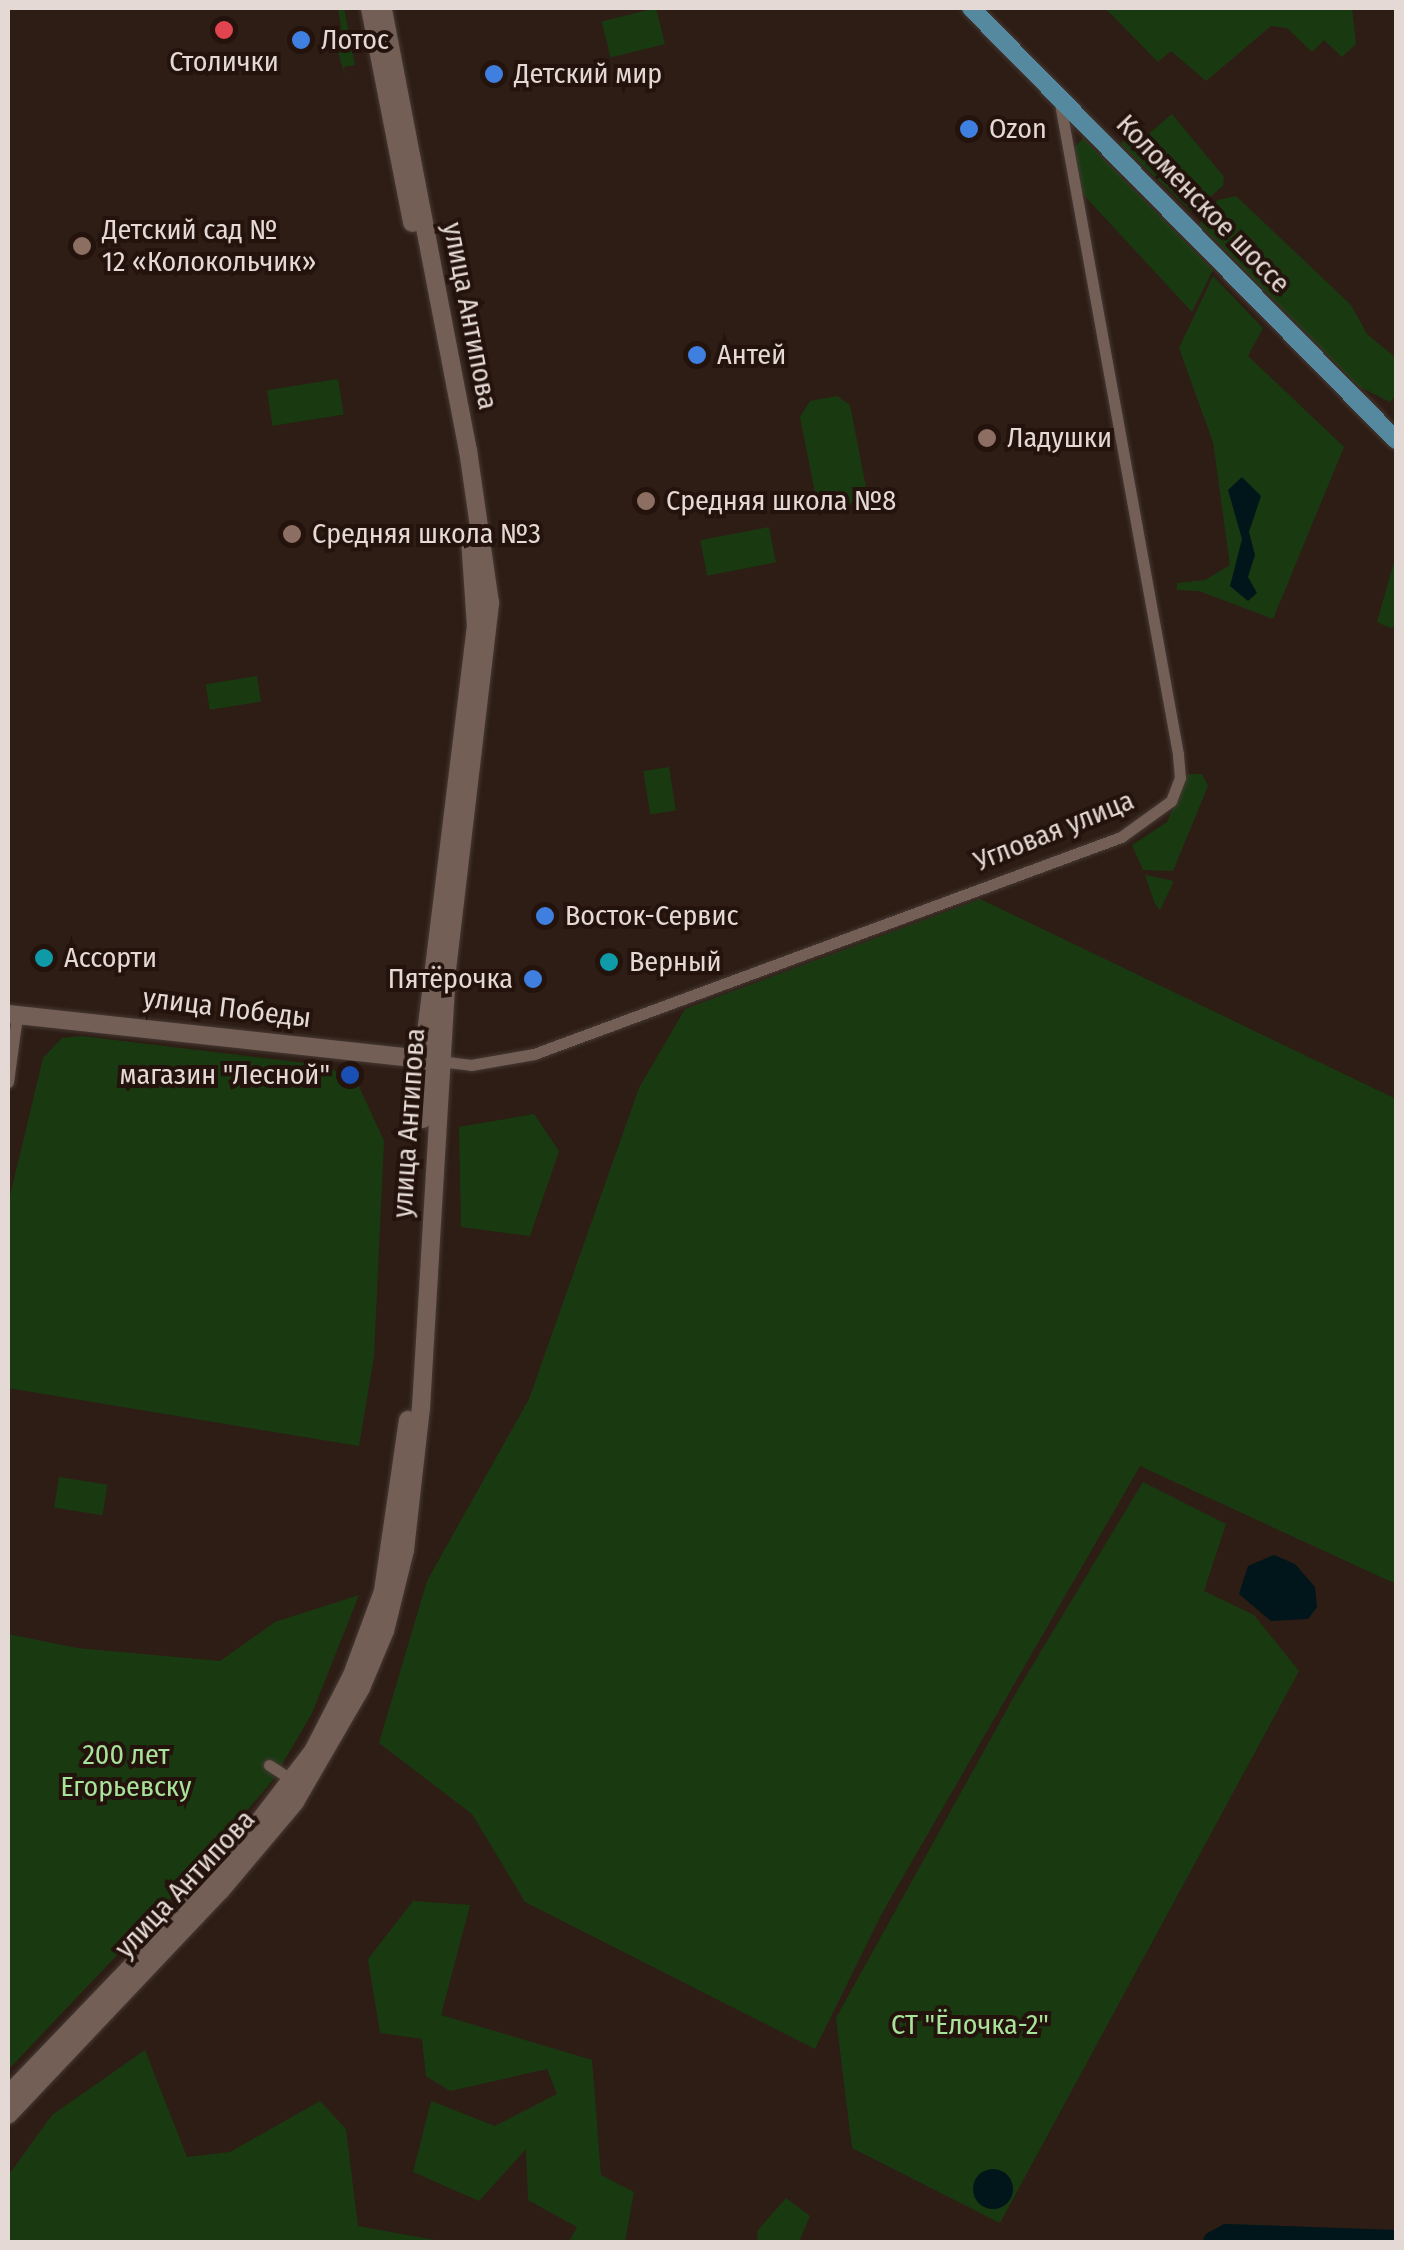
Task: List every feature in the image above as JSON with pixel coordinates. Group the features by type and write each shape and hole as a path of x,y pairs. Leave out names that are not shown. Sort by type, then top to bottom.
{"main road":[{"name":"улица Антипова","path":"8,2096 212,1880 294,1782 352,1675 394,1539 412,1366 432,1060 477,602 460,471 370,8"},
{"name":"улица Антипова","path":"8,2115 261,1846 324,1759 374,1656 405,1550 417,1458 432,1060 490,596 383,8"},
{"name":"Коломенское шоссе","path":"971,8 1396,440"},
{"name":"улица Победы","path":"12,1015 432,1060"}],"street":[{"name":"Угловая улица","path":"432,1060 471,1064 534,1054 1121,838 1172,801 1180,778 1178,754 1058,94"},
{"path":"8,1082 12,1015"},
{"path":"269,1766 294,1782"}],"green space":[{"path":"338,8 344,8 355,65 344,67 345,75 334,40 342,33"},
{"path":"656,8 665,44 611,57 602,22"},
{"path":"1105,8 1352,8 1356,44 1342,57 1324,40 1312,52 1287,28 1271,26 1206,81 1171,51 1158,62"},
{"path":"1172,114 1224,177 1223,186 1192,212 1121,145 1125,136 1146,136"},
{"path":"1083,138 1213,270 1192,312 1081,192 1074,148"},
{"path":"1236,196 1351,305 1367,334 1396,358 1396,395 1390,402 1358,386 1199,224 1218,200"},
{"path":"1213,276 1263,328 1248,356 1344,447 1273,619 1199,591 1177,590 1177,583 1205,580 1230,565 1213,442 1179,348"},
{"path":"338,379 344,415 273,426 267,390"},
{"path":"837,396 850,405 866,487 856,502 828,508 816,498 800,417 810,401"},
{"path":"769,527 776,562 707,576 700,540"},
{"path":"1396,555 1396,627 1390,628 1377,622"},
{"path":"257,676 261,702 210,710 206,684"},
{"path":"669,767 676,810 650,815 643,771"},
{"path":"1188,774 1202,774 1208,786 1173,871 1143,870 1132,845 1167,822"},
{"path":"1145,875 1174,881 1160,910 1155,904"},
{"path":"980,899 1396,1099 1396,1584 1140,1466 881,1915 815,2049 525,1902 472,1814 379,1743 427,1581 529,1399 639,1088 685,1009"},
{"path":"81,1036 322,1065 356,1080 384,1141 374,1356 359,1446 8,1388 8,1204 43,1058 62,1038"},
{"path":"534,1114 559,1151 530,1236 461,1227 459,1127"},
{"path":"59,1477 107,1485 103,1515 54,1508"},
{"name":"СТ \"Ёлочка-2\"","path":"1143,1482 1226,1524 1204,1591 1254,1615 1299,1671 1000,2223 852,2148 836,2018 1020,1686"},
{"name":"200 лет Егорьевску","path":"359,1595 312,1713 273,1780 190,1878 8,2070 8,1634 77,1648 220,1661 275,1622"},
{"path":"413,1901 470,1905 441,2015 592,2060 601,2175 634,2192 625,2242 569,2242 577,2227 528,2200 526,2149 479,2201 413,2172 431,2101 495,2126 557,2094 547,2069 450,2091 426,2076 422,2039 380,2033 368,1959"},
{"path":"145,2050 187,2157 230,2152 320,2101 346,2129 358,2226 446,2242 8,2242 8,2176 52,2115"},
{"path":"786,2198 810,2216 799,2242 757,2242 758,2230"}],"shaded area":[{"path":"1242,477 1261,496 1249,532 1255,555 1248,577 1257,593 1248,601 1230,586 1242,539 1228,490"},
{"path":"1274,1555 1295,1564 1315,1587 1317,1607 1308,1619 1271,1621 1239,1594 1248,1566"},
{"path":"993,2169 1007,2175 1013,2189 1007,2203 993,2209 979,2203 973,2189 979,2175"}],"waterway":[{"path":"1214,2242 1227,2235 1396,2241"}],"place":[{"name":"Столички","path":"224,30"},
{"name":"Лотос","path":"301,40"},
{"name":"Детский мир","path":"494,74"},
{"name":"Ozon","path":"969,129"},
{"name":"Детский сад № 12 «Колокольчик»","path":"82,246"},
{"name":"Антей","path":"697,355"},
{"name":"Ладушки","path":"987,438"},
{"name":"Средняя школа №8","path":"646,501"},
{"name":"Средняя школа №3","path":"292,534"},
{"name":"Восток-Сервис","path":"545,916"},
{"name":"Ассорти","path":"44,958"},
{"name":"Верный","path":"609,962"},
{"name":"Пятёрочка","path":"533,979"},
{"name":"магазин \"Лесной\"","path":"350,1075"}]}
